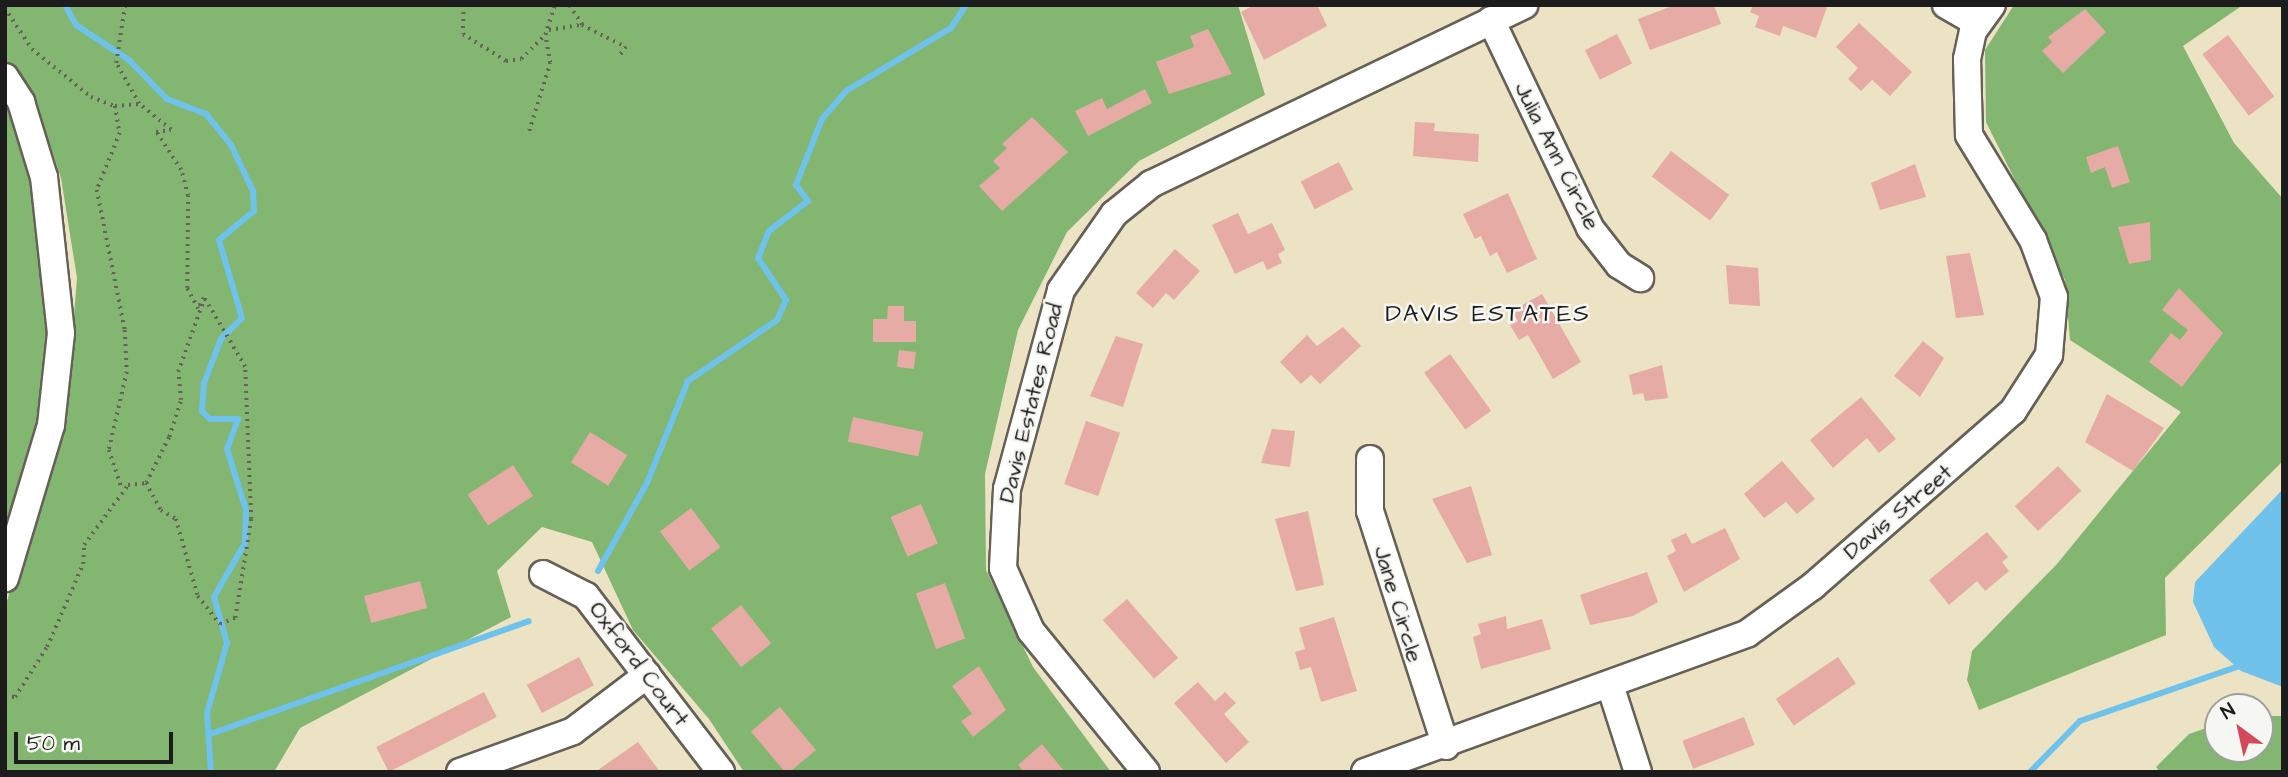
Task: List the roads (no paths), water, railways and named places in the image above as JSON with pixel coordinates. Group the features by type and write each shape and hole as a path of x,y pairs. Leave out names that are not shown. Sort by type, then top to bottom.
{"street":[{"name":"Davis Estates Road","path":"1146,772 1031,631 1003,568 1001,526 1007,489 1061,290 1114,214 1151,184 1524,5"},
{"path":"1945,5 1985,14"},
{"name":"Davis Street","path":"1365,772 1611,688 1726,645 1782,610 1996,429 2040,374 2055,328 2048,276 1969,135 1967,59 1985,14"},
{"name":"Julia Ann Circle","path":"1491,20 1590,228 1619,265 1640,278"},
{"path":"5,77 20,102 44,177 61,333 51,425 5,578"},
{"name":"Jane Circle","path":"1370,459 1366,490 1373,523 1446,746"},
{"name":"Oxford Court","path":"543,575 586,596 721,772"},
{"path":"460,772 573,731 647,676"},
{"path":"1611,688 1638,772"}],"water":[{"path":"2283,489 2283,687 2241,671 2214,647 2193,602 2195,582"}],"waterway":[{"path":"65,5 76,25 129,60 167,99 206,114 231,145 253,191 254,211 219,240 242,318 221,339 204,383 202,411 210,419 238,419 227,449 246,510 245,543 214,597 227,643 207,713 211,772"},
{"path":"598,571 647,483 688,381 777,320 786,300 758,258 769,231 808,201 796,185 822,119 846,91 951,28 966,5"},
{"path":"213,733 529,621"},
{"path":"2030,772 2080,721 2237,667"}],"district":[{"name":"DAVIS ESTATES","path":"1488,315"}]}
